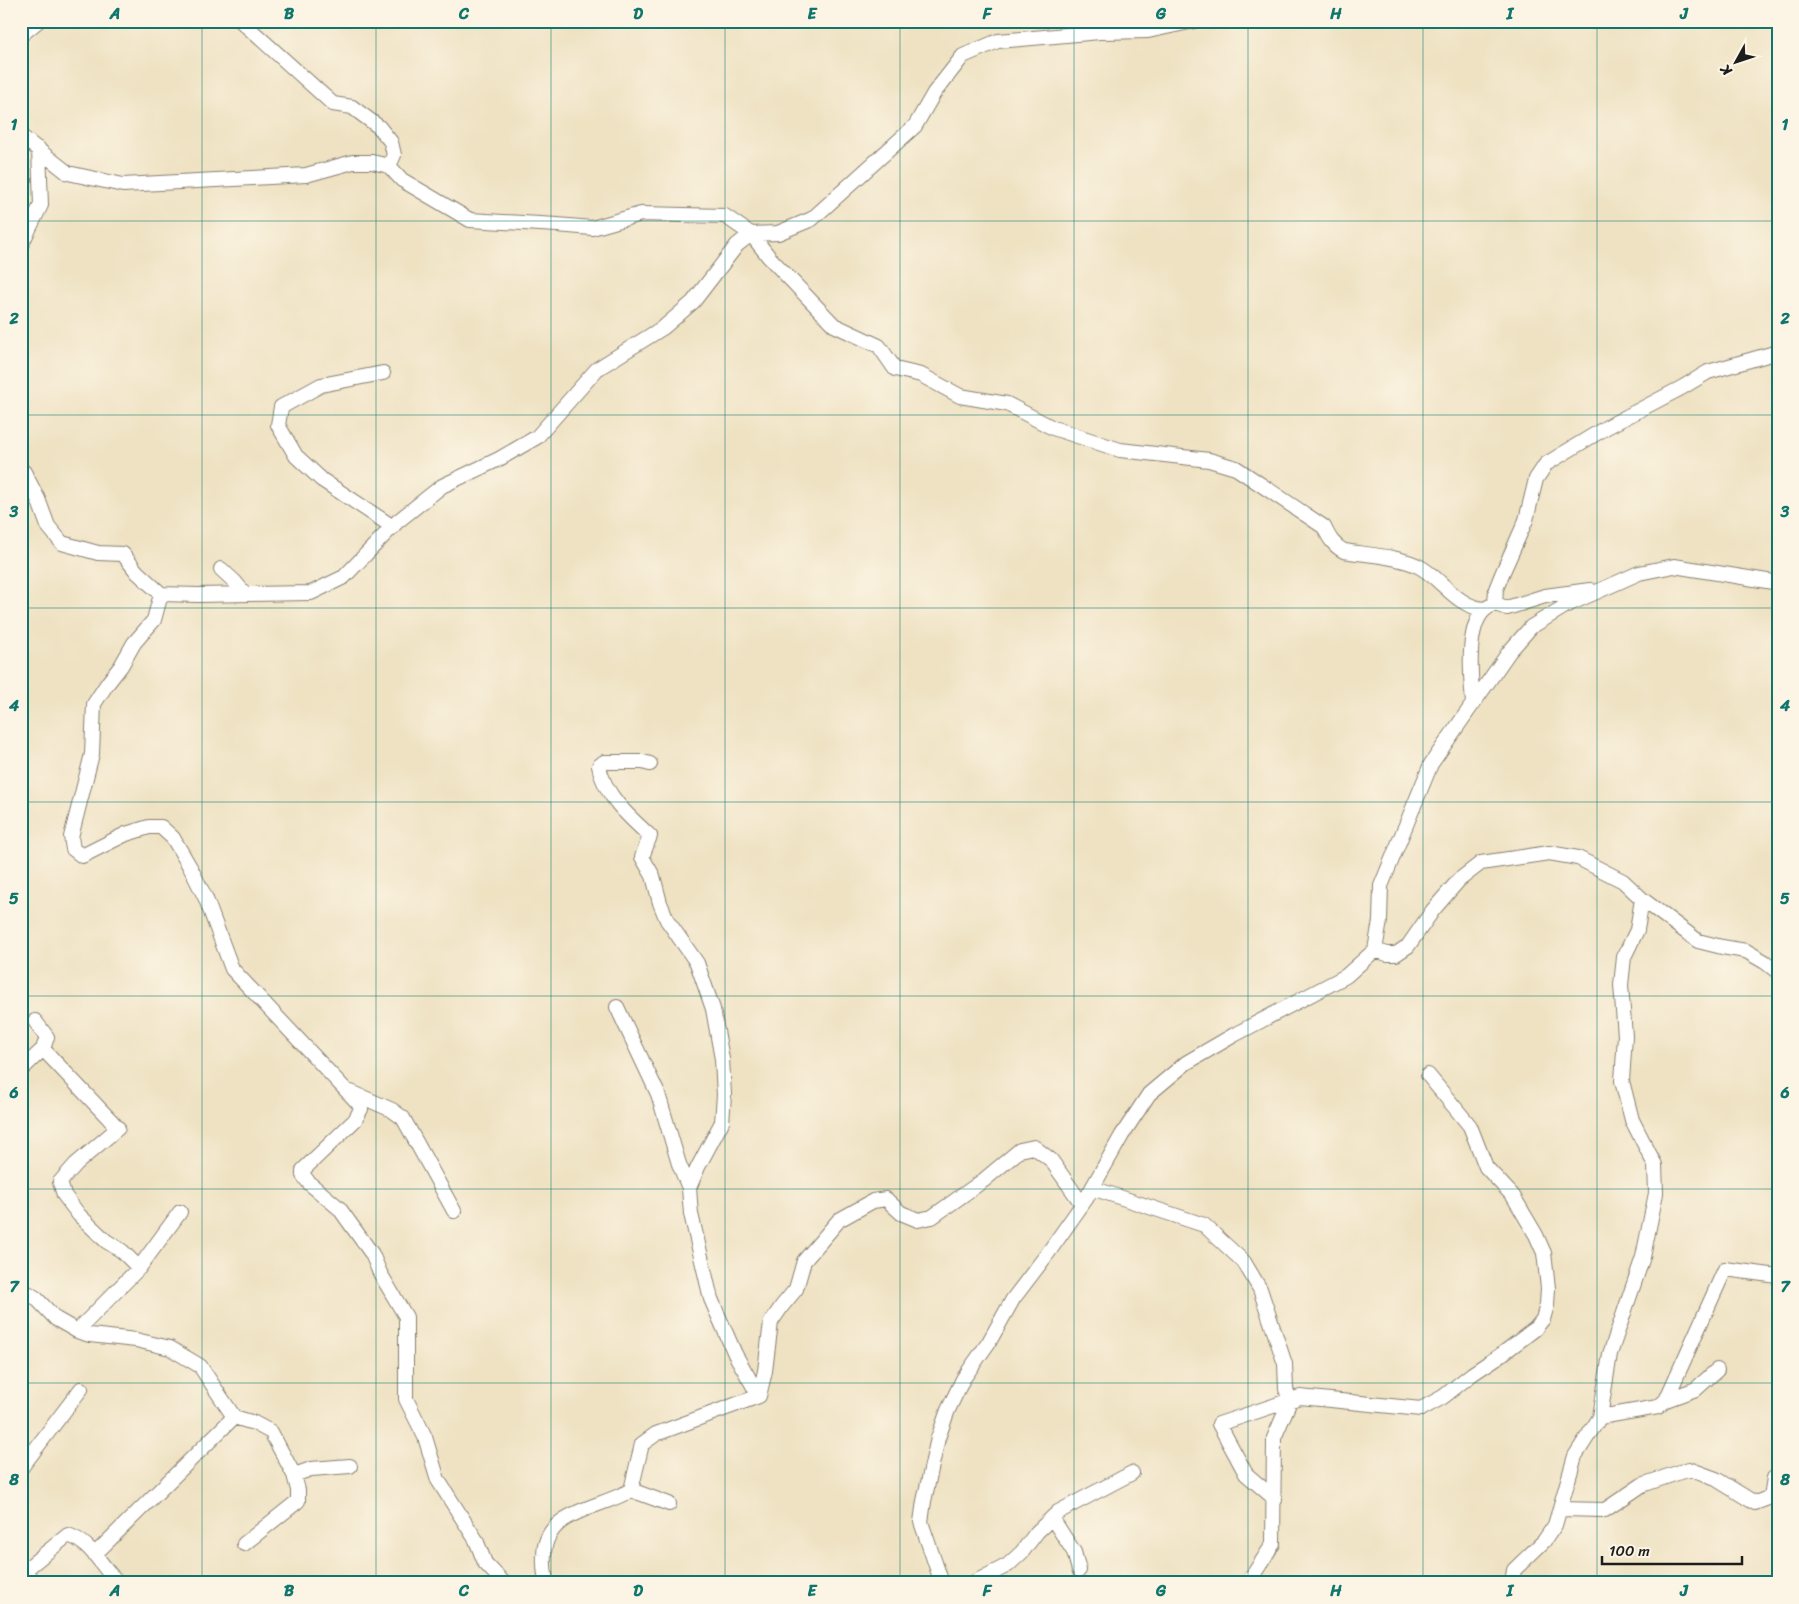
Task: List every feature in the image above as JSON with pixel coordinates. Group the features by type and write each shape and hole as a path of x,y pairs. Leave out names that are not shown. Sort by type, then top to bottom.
{"street":[{"path":"21,35 38,21"},
{"path":"241,21 333,104 352,107 379,127 392,142 394,155 389,166"},
{"path":"21,470 24,472 38,499 48,526 62,542 98,553 123,554 137,572 161,594 311,592 344,577 393,527 442,486 499,459 537,437 597,369 664,327 692,302 737,244 751,234 778,233 812,218 915,126 934,93 963,56 998,41 1100,32 1148,31 1194,21"},
{"path":"21,136 68,173 123,186 306,175 353,162 372,162 389,166 402,180 470,220 592,228 640,214 725,216 751,234 768,257 834,325 880,346 895,369 921,375 960,396 1006,404 1053,428 1120,450 1209,460 1236,468 1324,527 1329,539 1338,548 1344,551 1401,560 1420,567 1456,597 1473,608 1490,606 1507,608 1545,596 1607,587"},
{"path":"21,245 41,205 39,149"},
{"path":"1473,703 1471,672 1473,628 1490,606 1526,520 1536,479 1546,464 1607,427 1708,372 1778,352"},
{"path":"383,373 321,385 281,407 278,424 296,456 322,480 393,527"},
{"path":"942,1583 921,1522 938,1438 948,1410 963,1379 989,1342 1013,1299 1048,1254 1082,1204 1122,1135 1149,1094 1186,1063 1234,1035 1346,976 1375,950 1380,921 1381,886 1431,764 1509,652 1532,627 1568,605 1639,573 1674,566 1773,582 1778,581"},
{"path":"221,569 236,582 245,594"},
{"path":"161,594 154,620 134,643 122,666 94,704 92,754 70,837 73,849 82,856 126,834 149,827 160,828 173,838 206,899 232,969 359,1104 361,1109 354,1120 303,1170 303,1175 309,1183 339,1208 367,1246 388,1288 406,1317 406,1400 425,1437 438,1480 476,1540 485,1562 504,1583"},
{"path":"650,764 643,762 604,762 599,766 602,781 611,795 650,836 642,857 653,876 660,903 668,920 697,963 712,1009 722,1059 724,1095 722,1122 689,1188"},
{"path":"1375,950 1386,954 1396,954 1408,946 1438,904 1460,880 1481,863 1549,853 1578,858 1623,882 1642,899 1698,941 1746,951 1778,972"},
{"path":"1512,1583 1514,1570 1544,1541 1555,1525 1576,1456 1600,1416 1610,1354 1643,1257 1656,1193 1655,1165 1632,1120 1622,1080 1625,1036 1621,984 1624,957 1637,930 1642,899"},
{"path":"617,1007 658,1094 679,1164 689,1188 691,1214 711,1299 735,1354 759,1396"},
{"path":"21,1070 43,1049 47,1037 35,1021"},
{"path":"43,1049 118,1128 76,1164 60,1182 64,1195 79,1215 106,1241 122,1251 138,1268"},
{"path":"1274,1499 1246,1474 1219,1424 1300,1397 1422,1409 1443,1397 1472,1374 1502,1354 1535,1329 1543,1319 1547,1305 1548,1288 1544,1253 1536,1235 1513,1196 1486,1167 1470,1126 1428,1075"},
{"path":"346,1090 392,1110 403,1118 454,1211"},
{"path":"759,1396 765,1370 771,1322 796,1289 804,1261 839,1220 873,1201 886,1199 901,1213 918,1220 932,1217 984,1180 1020,1150 1034,1147 1051,1160 1082,1204"},
{"path":"1092,1188 1204,1225 1244,1262 1260,1289 1285,1364 1286,1390 1290,1401 1274,1438 1273,1544 1248,1583"},
{"path":"77,1331 138,1268 180,1212"},
{"path":"1666,1400 1725,1269 1778,1276"},
{"path":"21,1289 36,1298 56,1319 77,1331 90,1335 136,1340 170,1348 200,1366 234,1417 254,1423 271,1432 294,1475 298,1490 298,1501 244,1544"},
{"path":"1600,1416 1658,1407 1666,1400 1696,1389 1717,1370"},
{"path":"21,1468 82,1389"},
{"path":"546,1583 544,1554 550,1531 561,1520 619,1498 631,1490 642,1444 656,1434 759,1396"},
{"path":"95,1554 234,1417"},
{"path":"294,1475 311,1470 350,1466"},
{"path":"1560,1509 1605,1510 1642,1485 1689,1469 1716,1479 1755,1503 1771,1497 1774,1478"},
{"path":"973,1583 1008,1565 1022,1552 1037,1532 1058,1512 1132,1473"},
{"path":"631,1490 669,1504"},
{"path":"1052,1518 1074,1552 1079,1570"},
{"path":"34,1583 23,1568 68,1535 78,1538 95,1554 118,1583"}]}
